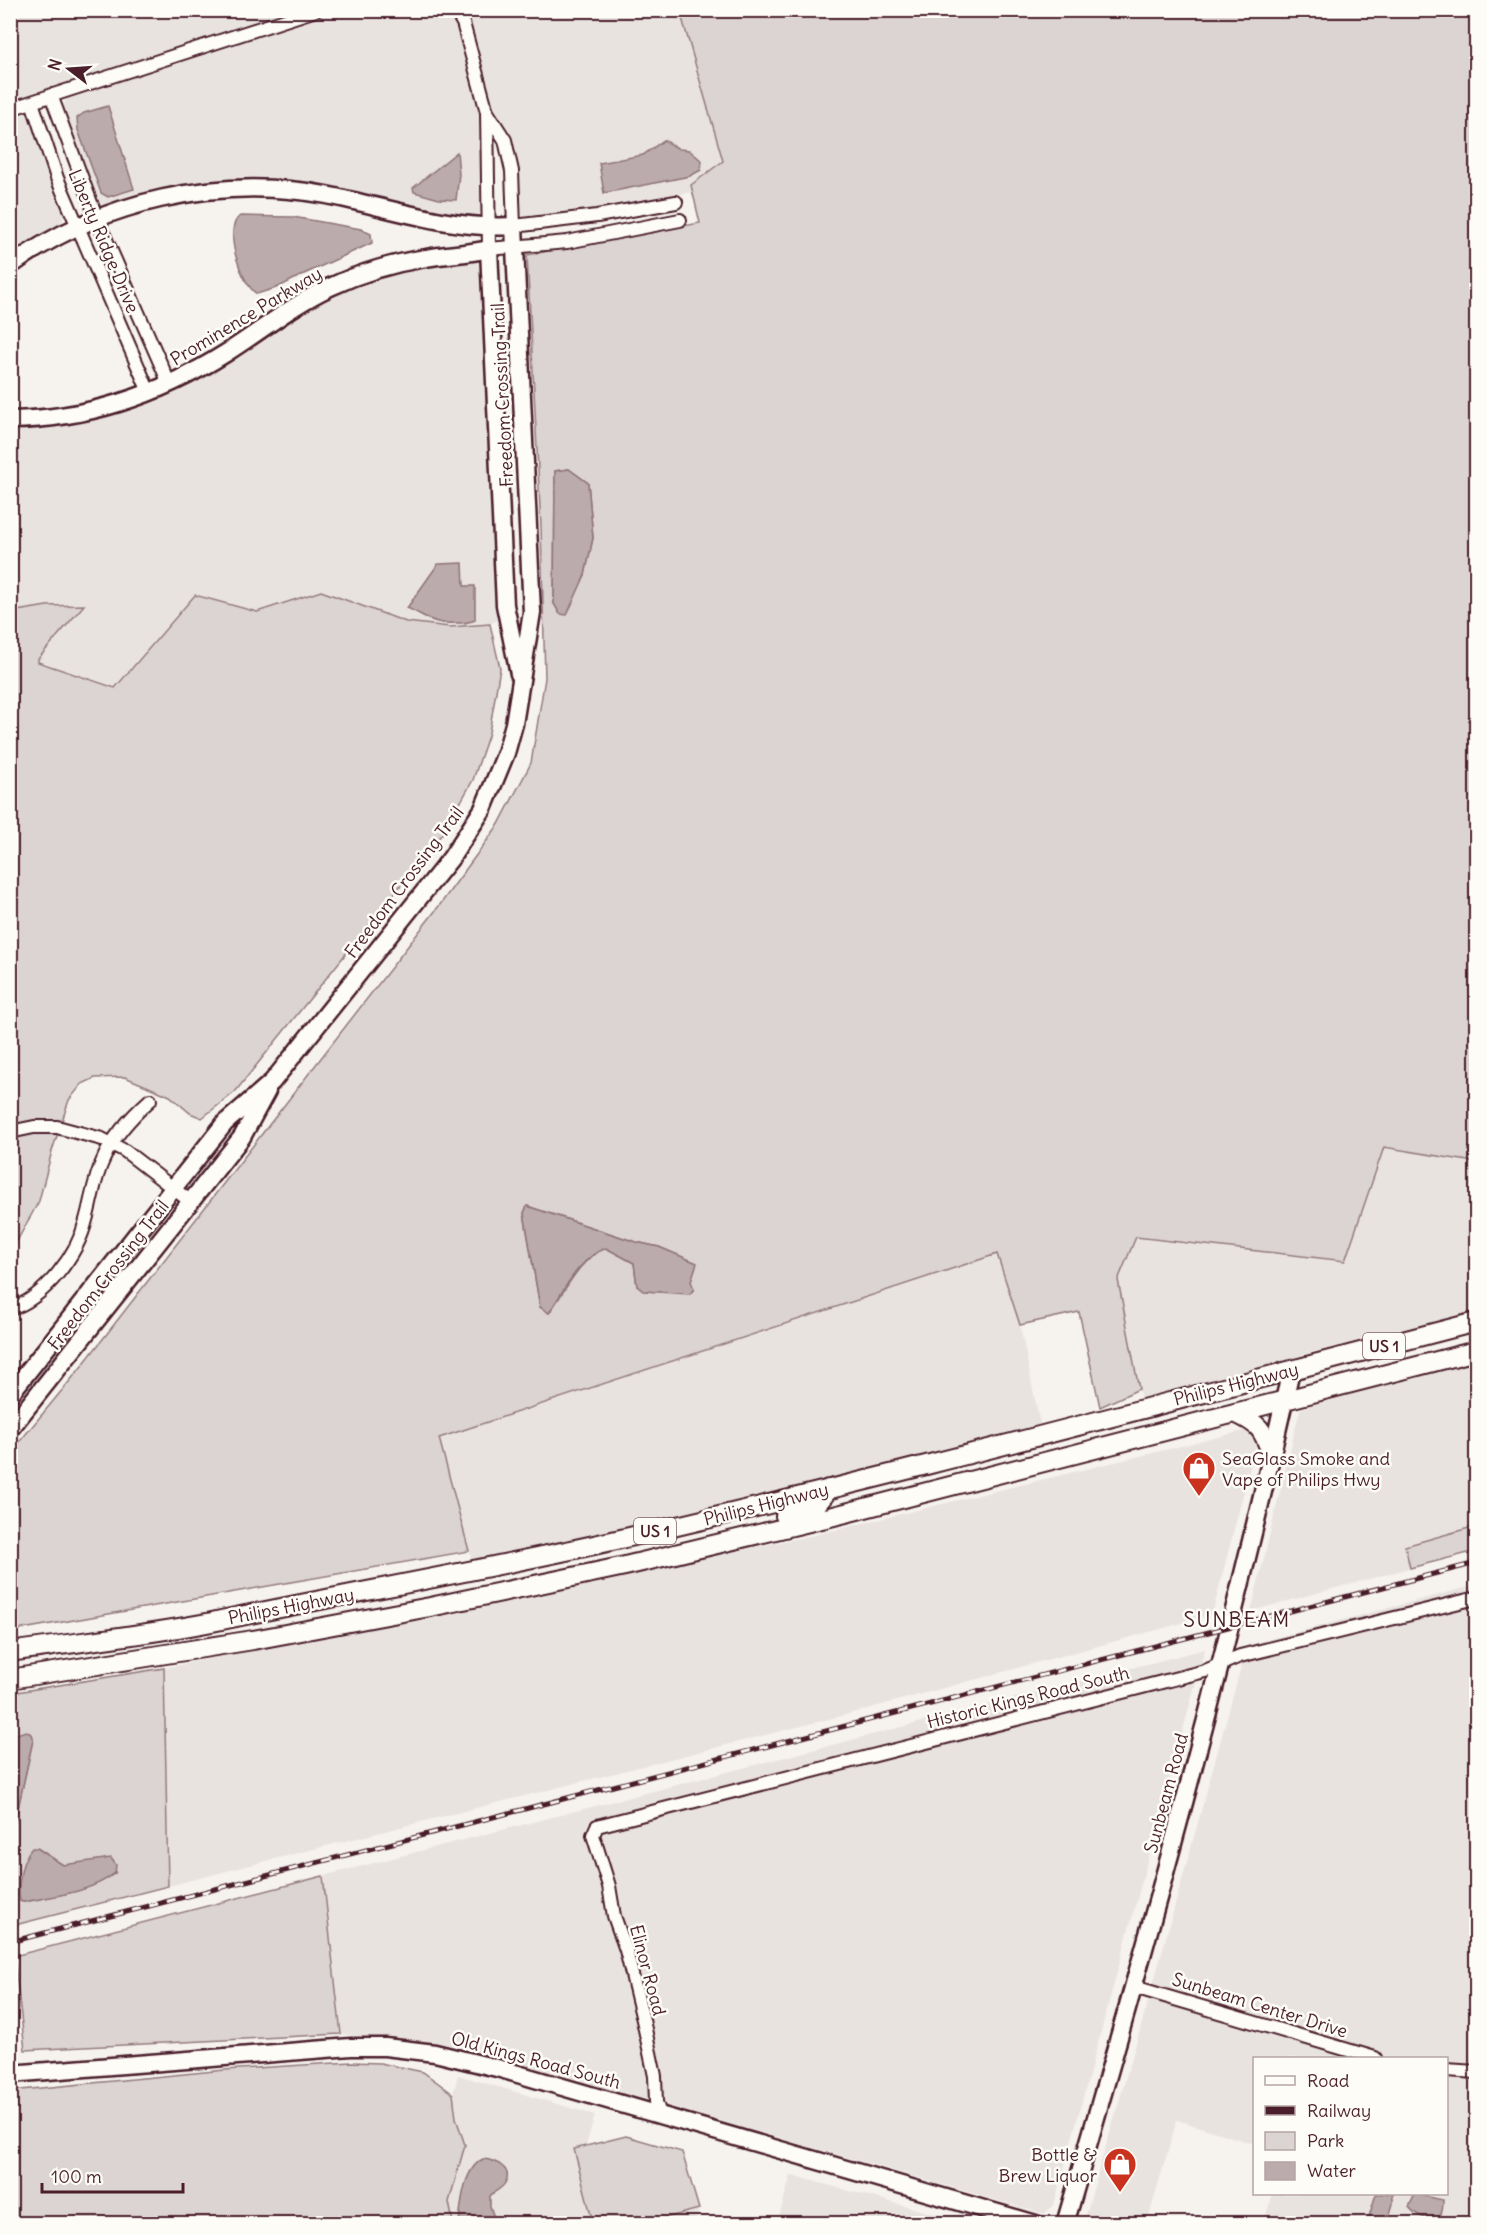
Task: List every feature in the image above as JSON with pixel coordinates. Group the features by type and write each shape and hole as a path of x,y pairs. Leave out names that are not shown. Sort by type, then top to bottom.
{"main road":[{"name":"Philips Highway","path":"10,1652 211,1622 513,1562 828,1489 1476,1322"},
{"name":"Philips Highway","path":"10,1679 253,1640 519,1589 713,1546 1476,1351"},
{"path":"1235,1413 1258,1425 1271,1453"},
{"path":"840,1514 845,1502 854,1495 922,1478 946,1459"},
{"path":"713,1546 738,1527 806,1511 823,1498 828,1489"},
{"path":"513,1562 519,1589"},
{"path":"151,1656 160,1641 193,1633 211,1622"}],"street":[{"path":"10,109 315,10"},
{"name":"Freedom Crossing Trail","path":"455,10 463,23 487,112 489,249 505,605 520,681"},
{"name":"Liberty Ridge Drive","path":"51,95 97,219 169,383"},
{"name":"Liberty Ridge Drive","path":"32,102 57,178 149,392"},
{"name":"Freedom Crossing Trail","path":"10,1394 225,1123 272,1082 451,858 483,809 496,780 514,724 532,612 512,171 506,140 487,112"},
{"path":"10,266 62,234 150,201 246,188 294,190 325,195 424,219 489,227 597,216 676,202"},
{"name":"Prominence Parkway","path":"10,420 74,414 118,404 149,392 206,365 303,301 354,277 425,258 567,242 680,220"},
{"name":"Freedom Crossing Trail","path":"10,1429 242,1137 272,1082"},
{"path":"10,1309 32,1299 45,1288 71,1256 81,1238 96,1176 112,1143 126,1123 150,1100"},
{"path":"10,1132 34,1127 57,1127 112,1143 191,1202"},
{"name":"Sunbeam Road","path":"1065,2223 1134,1987 1222,1664 1291,1370"},
{"name":"Historic Kings Road South","path":"593,1835 597,1826 1204,1671 1240,1656 1476,1598"},
{"name":"Elinor Road","path":"593,1835 609,1886 614,1916 626,1950 643,2020 655,2076 656,2102 660,2115"},
{"name":"Sunbeam Center Drive","path":"1134,1987 1372,2057"},
{"name":"Old Kings Road South","path":"10,2074 322,2049 382,2047 455,2057 1036,2223"},
{"path":"1448,2070 1476,2072"}],"shaded area":[{"path":"11,11 296,11 11,102"},
{"path":"332,11 447,11 451,14 460,31 482,119 482,210 476,217 413,211 329,189 105,207 94,198 63,109 66,98"},
{"path":"466,11 680,11 723,162 691,185 693,192 533,219 524,216 520,211 515,155 494,109"},
{"path":"23,112 30,117 63,209 63,219 59,228 10,257 10,114"},
{"path":"472,258 480,263 485,272 501,618 490,624 450,627 406,622 321,591 257,612 195,595 115,688 38,662 47,606 11,612 11,425 93,415 294,311 370,276 435,262","holes":["463,563 464,586 475,586 407,608 438,564"]},
{"path":"1384,1147 1476,1164 1476,1311 1313,1352 1141,1400 1118,1280 1136,1237 1345,1261"},
{"path":"997,1254 1020,1325 1040,1424 872,1470 676,1518 472,1562 439,1438"},
{"path":"1476,1360 1476,1526 1405,1546 1410,1568 1251,1611 1300,1409 1370,1387"},
{"path":"1251,1429 1258,1437 1212,1615 849,1714 168,1886 164,1668 814,1535"},
{"path":"1476,1585 1476,2223 1263,2223 1273,2195 1448,2195 1448,2057 1253,2057 1253,2144 1177,2120 1147,2223 1091,2223 1086,2214 1149,1999 1247,1645"},
{"path":"1205,1649 1054,2205 1044,2214 459,2046 341,2034 323,1876"},
{"path":"458,2075 595,2115 586,2146 574,2150 593,2223 453,2223 449,2202 465,2145 456,2118 453,2094"},
{"path":"791,2175 969,2223 777,2223"},
{"path":"699,2209 695,2223 646,2223"}],"green space":[{"path":"680,11 1476,11 1476,1164 1384,1147 1345,1261 1136,1237 1118,1280 1139,1389 1100,1407 1079,1312 1020,1325 997,1254 439,1438 469,1551 11,1631 11,1452 78,1371 439,906 499,824 531,763 545,678 541,527 527,255 700,223 691,185 723,161","holes":["569,469 588,483 593,538 585,575 554,603 555,471","527,1206 636,1242 659,1247 696,1263 691,1281 637,1286 634,1263 606,1248 596,1253 580,1268 549,1313 540,1307 524,1213"]},
{"path":"321,591 406,622 450,627 490,624 500,668 489,733 473,780 445,830 235,1092 202,1118 190,1113 170,1096 125,1077 95,1078 82,1084 69,1100 39,1201 11,1252 11,612 47,606 84,605 38,659 38,662 115,688 195,595 257,612"},
{"path":"1476,1526 1476,1551 1410,1568 1405,1546"},
{"path":"164,1668 168,1886 11,1926 11,1840 33,1740 14,1735 11,1739 11,1724 16,1713 11,1712 11,1693","holes":["37,1848 63,1865 115,1873 105,1880 71,1893 20,1901"]},
{"path":"323,1876 341,2034 25,2050 14,1956"},
{"path":"352,2062 380,2063 423,2072 453,2094 456,2118 465,2145 449,2202 453,2223 11,2223 11,2091 225,2070"},
{"path":"626,2136 682,2152 699,2209 646,2223 593,2223 574,2149"}],"water":[{"path":"108,106 134,189 108,197 101,193 78,130 77,118 84,113"},
{"path":"664,140 679,149 689,150 702,161 701,170 690,176 604,193 599,163 643,155"},
{"path":"457,152 459,174 456,200 439,199 414,192 413,188"},
{"path":"240,216 293,217 361,229 371,234 372,243 279,287 257,294 245,279 233,243 235,222"},
{"path":"569,469 588,483 593,538 585,575 567,615 560,614 554,604 555,471"},
{"path":"463,563 464,586 475,586 475,620 464,623 442,623 430,620 407,608 438,564"},
{"path":"527,1206 636,1242 659,1247 697,1263 691,1281 694,1289 690,1294 643,1291 637,1286 634,1263 606,1248 596,1253 580,1267 549,1313 540,1307 524,1213"},
{"path":"26,1731 31,1734 33,1740 11,1840 11,1739 13,1735"},
{"path":"32,1848 37,1848 63,1865 111,1858 116,1865 115,1873 83,1889 23,1902 20,1901 19,1895 21,1873 25,1859"},
{"path":"483,2159 497,2163 507,2173 504,2185 490,2196 490,2206 496,2223 459,2223 467,2179 476,2164"},
{"path":"1376,2195 1393,2195 1393,2204 1387,2223 1367,2223"},
{"path":"1415,2195 1443,2200 1440,2216 1433,2220 1419,2215 1409,2207"}],"railway":[{"path":"10,1942 1476,1563"}],"place":[{"name":"SeaGlass Smoke and Vape of Philips Hwy","path":"1199,1497"},
{"name":"Bottle & Brew Liquor","path":"1120,2193"}],"district":[{"name":"SUNBEAM","path":"1237,1619"}]}
